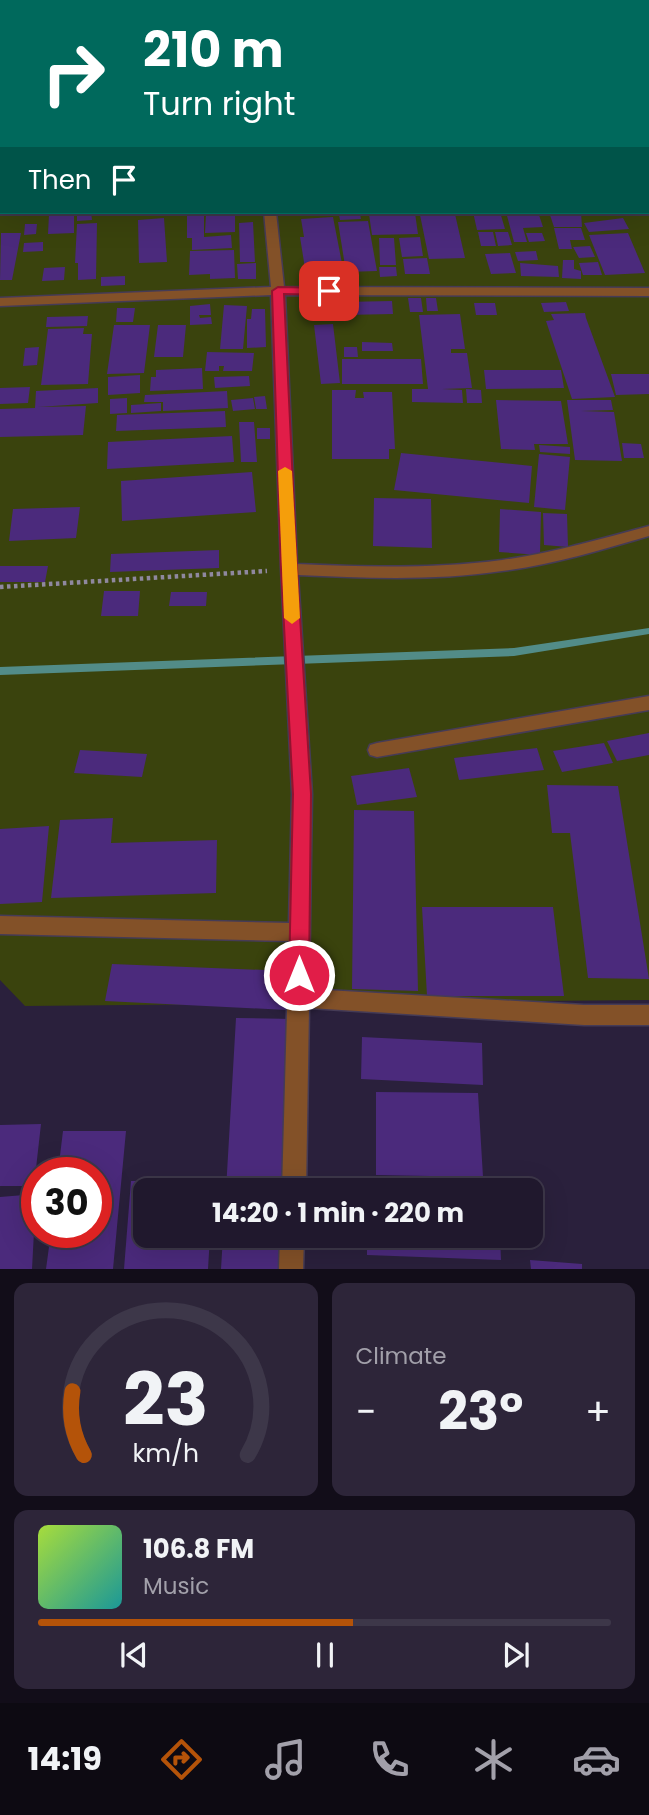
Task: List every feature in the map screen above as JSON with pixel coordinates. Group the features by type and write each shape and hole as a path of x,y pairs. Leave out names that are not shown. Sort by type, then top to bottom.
{"street":[{"path":"270,214 278,291 289,574 302,794 294,1178"},
{"path":"0,302 278,291 649,292"},
{"path":"289,574 484,568 595,546 649,531"},
{"path":"377,750 649,703"},
{"path":"0,925 300,932"},
{"path":"300,998 584,1015 649,1015"},
{"path":"291,1269 292,1248"}],"path":[{"path":"0,587 289,574"}],"green space":[{"path":"0,214 649,214 649,1000 25,1006 0,980"}],"building":[{"path":"49,214 74,214 74,233 48,234"},
{"path":"77,214 91,214 92,220 77,221"},
{"path":"187,214 204,214 204,237 231,235 232,248 192,250 192,238 187,238"},
{"path":"206,214 235,214 235,232 205,233"},
{"path":"360,214 361,219 340,220 339,215"},
{"path":"369,214 415,214 418,234 372,235"},
{"path":"455,214 465,258 429,259 420,215"},
{"path":"473,214 501,214 505,229 477,230"},
{"path":"507,214 539,214 543,227 523,228 527,242 514,242"},
{"path":"550,214 581,214 582,227 554,227"},
{"path":"588,214 622,214 589,216"},
{"path":"333,217 345,279 307,281 300,237 304,237 301,219"},
{"path":"164,218 167,262 139,263 138,220"},
{"path":"623,218 629,229 589,232 584,223"},
{"path":"368,221 377,271 346,272 338,222"},
{"path":"253,222 255,262 240,262 239,223"},
{"path":"97,223 96,279 78,280 78,263 75,263 77,224"},
{"path":"25,224 37,224 36,234 24,235"},
{"path":"554,228 581,228 585,240 570,240 572,249 559,249"},
{"path":"478,232 493,232 496,246 481,246"},
{"path":"495,232 508,232 512,245 498,246"},
{"path":"1,233 21,233 12,280 0,280"},
{"path":"526,233 542,233 545,241 529,242"},
{"path":"628,233 645,273 605,275 589,235"},
{"path":"420,237 423,256 402,257 399,238"},
{"path":"379,238 394,238 396,265 380,265"},
{"path":"43,242 43,251 23,252 24,243"},
{"path":"590,246 595,257 579,258 573,247"},
{"path":"234,250 235,278 210,279 210,274 189,275 190,251"},
{"path":"536,251 538,260 518,261 515,252"},
{"path":"510,253 516,273 491,274 485,254"},
{"path":"427,258 430,274 405,274 403,259"},
{"path":"563,260 574,260 574,269 581,271 581,279 562,278"},
{"path":"598,262 602,275 583,275 579,263"},
{"path":"256,263 256,279 238,279 237,264"},
{"path":"520,263 558,266 559,277 521,276"},
{"path":"65,267 64,280 42,281 44,268"},
{"path":"379,267 396,267 397,276 380,277"},
{"path":"125,276 125,285 101,286 101,277"},
{"path":"408,298 421,298 423,312 410,312"},
{"path":"426,298 436,298 438,311 427,311"},
{"path":"392,301 393,314 344,315 343,302"},
{"path":"330,302 331,320 313,320 313,303"},
{"path":"566,302 569,311 544,312 541,303"},
{"path":"474,303 495,303 497,315 476,315"},
{"path":"210,304 211,315 199,315 200,318 211,317 212,324 190,325 190,306"},
{"path":"224,305 247,306 243,349 220,349"},
{"path":"117,308 135,308 133,322 116,322"},
{"path":"252,309 265,309 266,347 247,348 247,319 251,319"},
{"path":"585,313 615,397 572,399 546,321 554,320 551,314"},
{"path":"460,314 465,349 451,349 451,353 467,353 472,388 442,389 462,390 463,403 412,402 412,389 428,389 419,315"},
{"path":"88,316 87,326 46,327 47,317"},
{"path":"333,324 340,383 321,384 314,325"},
{"path":"114,325 150,325 144,373 107,374"},
{"path":"158,325 186,325 183,357 154,357"},
{"path":"84,328 83,334 92,334 88,384 41,385 48,329"},
{"path":"362,342 392,343 393,351 362,351"},
{"path":"39,347 37,365 23,366 25,348"},
{"path":"344,347 357,347 358,357 344,357"},
{"path":"207,352 254,353 252,371 223,371 224,366 219,366 219,371 205,371"},
{"path":"342,359 421,359 423,384 342,384"},
{"path":"202,368 203,389 150,391 151,377 156,377 156,370"},
{"path":"484,370 561,370 564,388 486,389"},
{"path":"611,374 649,374 649,394 616,395"},
{"path":"140,375 140,393 108,395 108,377"},
{"path":"249,376 250,386 215,388 214,377"},
{"path":"30,387 28,403 0,404 0,388"},
{"path":"98,388 98,403 38,407 86,406 83,435 0,437 0,409 35,408 36,391"},
{"path":"466,389 481,390 482,403 467,403"},
{"path":"332,390 356,390 355,398 364,398 363,392 392,392 395,449 389,449 389,459 332,459"},
{"path":"227,391 228,408 163,411 163,402 144,402 145,395"},
{"path":"265,396 267,409 256,409 254,397"},
{"path":"127,398 127,413 110,414 110,399"},
{"path":"253,398 255,409 233,411 231,400"},
{"path":"496,400 561,401 568,444 534,444 535,450 501,449"},
{"path":"567,400 611,400 613,410 581,411 614,412 622,461 575,460"},
{"path":"161,403 161,411 131,413 131,405"},
{"path":"225,411 226,427 116,431 117,415"},
{"path":"239,422 254,422 257,462 241,462"},
{"path":"257,428 270,428 270,439 257,439"},
{"path":"232,436 234,462 107,469 108,442"},
{"path":"622,443 641,444 644,458 624,458"},
{"path":"539,445 570,447 570,454 540,452"},
{"path":"401,453 532,466 529,503 394,490"},
{"path":"539,454 570,457 565,510 534,507"},
{"path":"252,472 256,512 122,521 121,481"},
{"path":"374,498 431,499 432,548 373,546"},
{"path":"80,507 76,538 9,541 13,509"},
{"path":"500,509 541,512 540,555 499,552"},
{"path":"543,513 567,514 568,547 544,545"},
{"path":"219,550 219,568 110,572 111,554"},
{"path":"0,566 48,566 45,582 0,582"},
{"path":"104,591 140,591 138,616 101,616"},
{"path":"171,592 207,592 206,606 169,606"},
{"path":"649,733 649,755 617,761 607,741"},
{"path":"604,743 613,763 562,772 553,751"},
{"path":"537,748 544,770 459,780 454,758"},
{"path":"80,750 147,754 142,777 74,773"},
{"path":"409,768 417,797 357,805 351,776"},
{"path":"547,785 618,786 649,979 588,978 570,833 552,833"},
{"path":"354,810 414,811 418,991 352,989"},
{"path":"113,818 111,843 217,840 216,893 51,898 60,820"},
{"path":"49,826 42,902 0,904 0,829"},
{"path":"422,907 553,907 564,996 427,996"},
{"path":"112,964 291,971 287,1010 105,1001"},
{"path":"236,1018 293,1019 288,1178 227,1178"},
{"path":"362,1037 482,1043 483,1085 361,1079"},
{"path":"376,1092 478,1093 483,1177 376,1175"},
{"path":"41,1124 37,1157 21,1157 21,1186 0,1186 0,1125"},
{"path":"63,1131 126,1131 113,1269 46,1269 49,1248 112,1248 112,1157 60,1157"},
{"path":"131,1181 133,1248 209,1248 208,1269 124,1269"},
{"path":"21,1195 21,1248 33,1248 32,1269 0,1269 0,1197"},
{"path":"222,1248 287,1248 286,1269 221,1269"},
{"path":"367,1248 500,1248 501,1260 367,1255"},
{"path":"530,1260 582,1264 582,1269 531,1269"}],"waterway":[{"path":"0,671 514,652 649,631"}],"slow traffic":[{"path":"285,471 292,618"}],"route":[{"path":"299,975 302,794 289,569 278,291 329,291"}]}
